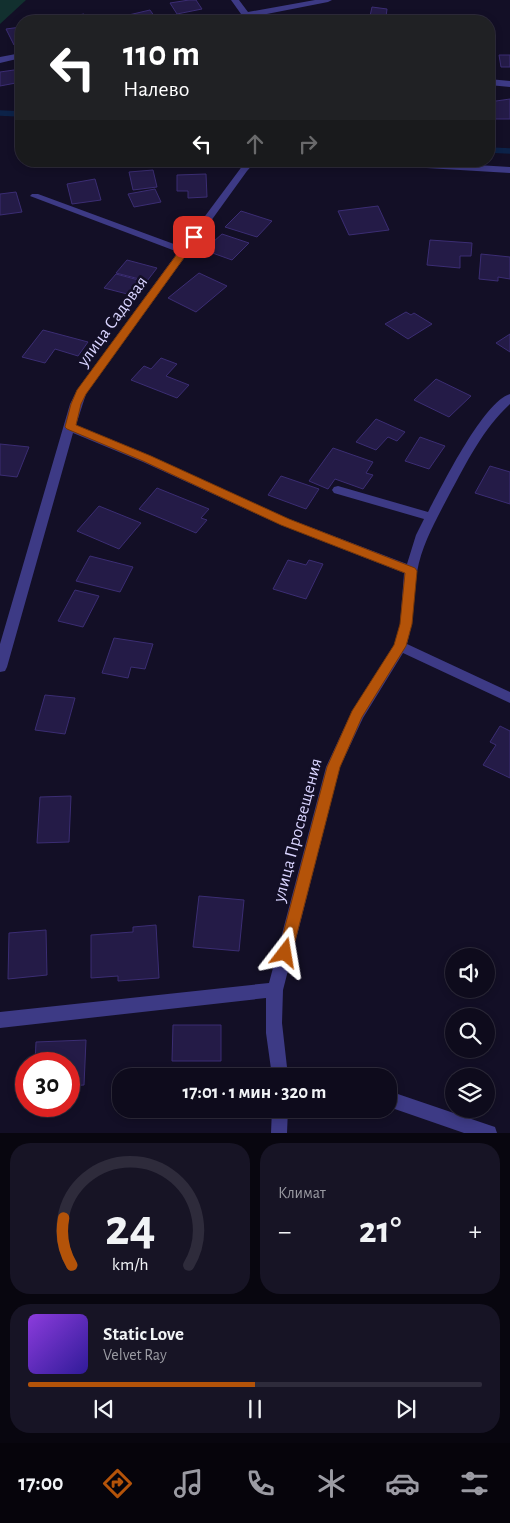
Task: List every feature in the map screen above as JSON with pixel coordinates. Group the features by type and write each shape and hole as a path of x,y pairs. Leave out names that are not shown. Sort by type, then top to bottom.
{"street":[{"path":"236,0 246,15"},
{"path":"261,15 328,0"},
{"path":"0,60 15,57"},
{"path":"495,83 510,84"},
{"name":"улица Садовая","path":"0,667 76,404 81,393 247,167"},
{"path":"460,167 510,170"},
{"path":"35,196 184,251"},
{"name":"улица Просвещения","path":"279,1068 273,1032 272,1010 275,990 333,767 357,715 400,646 406,624 411,571 422,535 471,443 493,414 510,398"},
{"path":"70,427 147,459 285,522 411,571"},
{"path":"338,490 432,517"},
{"path":"400,646 510,698"},
{"path":"0,1020 275,990"},
{"path":"397,1102 489,1133"},
{"path":"279,1133 280,1118"}],"green space":[{"path":"0,0 26,0 0,24"}],"building":[{"path":"196,0 202,9 177,14 170,3"},
{"path":"372,7 387,9 386,15 370,15"},
{"path":"150,10 154,15 129,15"},
{"path":"15,28 15,45 14,45 6,29"},
{"path":"499,55 510,55 510,67 501,67"},
{"path":"15,70 15,83 0,86 0,72"},
{"path":"510,99 510,119 495,119 495,101"},
{"path":"153,170 157,187 133,190 129,172"},
{"path":"206,174 207,197 188,198 188,191 177,191 177,175"},
{"path":"95,179 101,200 72,204 67,184"},
{"path":"155,189 161,202 134,207 128,194"},
{"path":"16,192 22,212 0,215 0,194"},
{"path":"378,206 389,230 349,235 338,211"},
{"path":"241,211 272,221 257,237 225,227"},
{"path":"222,234 249,243 232,260 204,250"},
{"path":"430,240 472,243 471,256 460,256 460,268 427,265"},
{"path":"481,254 510,257 510,279 498,277 498,281 479,279"},
{"path":"127,260 157,268 147,281 116,273"},
{"path":"199,273 227,286 196,312 168,298"},
{"path":"116,274 146,282 135,296 104,288"},
{"path":"406,312 411,315 414,313 432,324 408,339 385,324"},
{"path":"43,330 88,342 78,356 55,349 45,363 22,357"},
{"path":"510,334 510,352 496,343"},
{"path":"161,358 177,364 166,376 189,385 177,398 131,380 144,366 151,369"},
{"path":"436,379 471,396 449,417 414,400"},
{"path":"376,419 405,432 397,441 388,437 376,450 356,442"},
{"path":"420,437 445,446 429,469 405,461"},
{"path":"0,444 29,447 17,477 0,475"},
{"path":"333,448 373,462 366,473 373,475 363,489 335,479 328,489 309,481"},
{"path":"490,466 510,472 510,504 475,493"},
{"path":"281,476 319,489 306,509 268,495"},
{"path":"157,488 209,509 201,518 207,520 196,533 139,509"},
{"path":"99,506 141,523 119,549 77,531"},
{"path":"90,556 133,567 120,592 76,581"},
{"path":"288,560 306,565 309,560 323,564 306,599 273,589"},
{"path":"75,590 99,596 83,627 58,621"},
{"path":"114,638 153,644 145,669 131,667 128,678 102,673"},
{"path":"45,695 75,698 65,734 35,730"},
{"path":"500,726 510,731 510,778 483,765 496,745 490,742"},
{"path":"71,796 69,842 37,843 40,797"},
{"path":"199,896 244,900 239,951 193,947"},
{"path":"156,925 159,978 118,981 118,976 91,978 91,935 133,932 133,927"},
{"path":"46,930 47,975 8,979 9,933"},
{"path":"173,1025 221,1025 221,1061 172,1061"},
{"path":"86,1040 84,1085 80,1085 80,1052 36,1052 36,1042"}],"waterway":[{"path":"0,113 15,114"},
{"path":"495,150 510,151"}],"route":[{"path":"194,237 81,393 70,427 227,494 285,522 411,571 406,624 400,646 357,715 333,767 285,953"}]}
